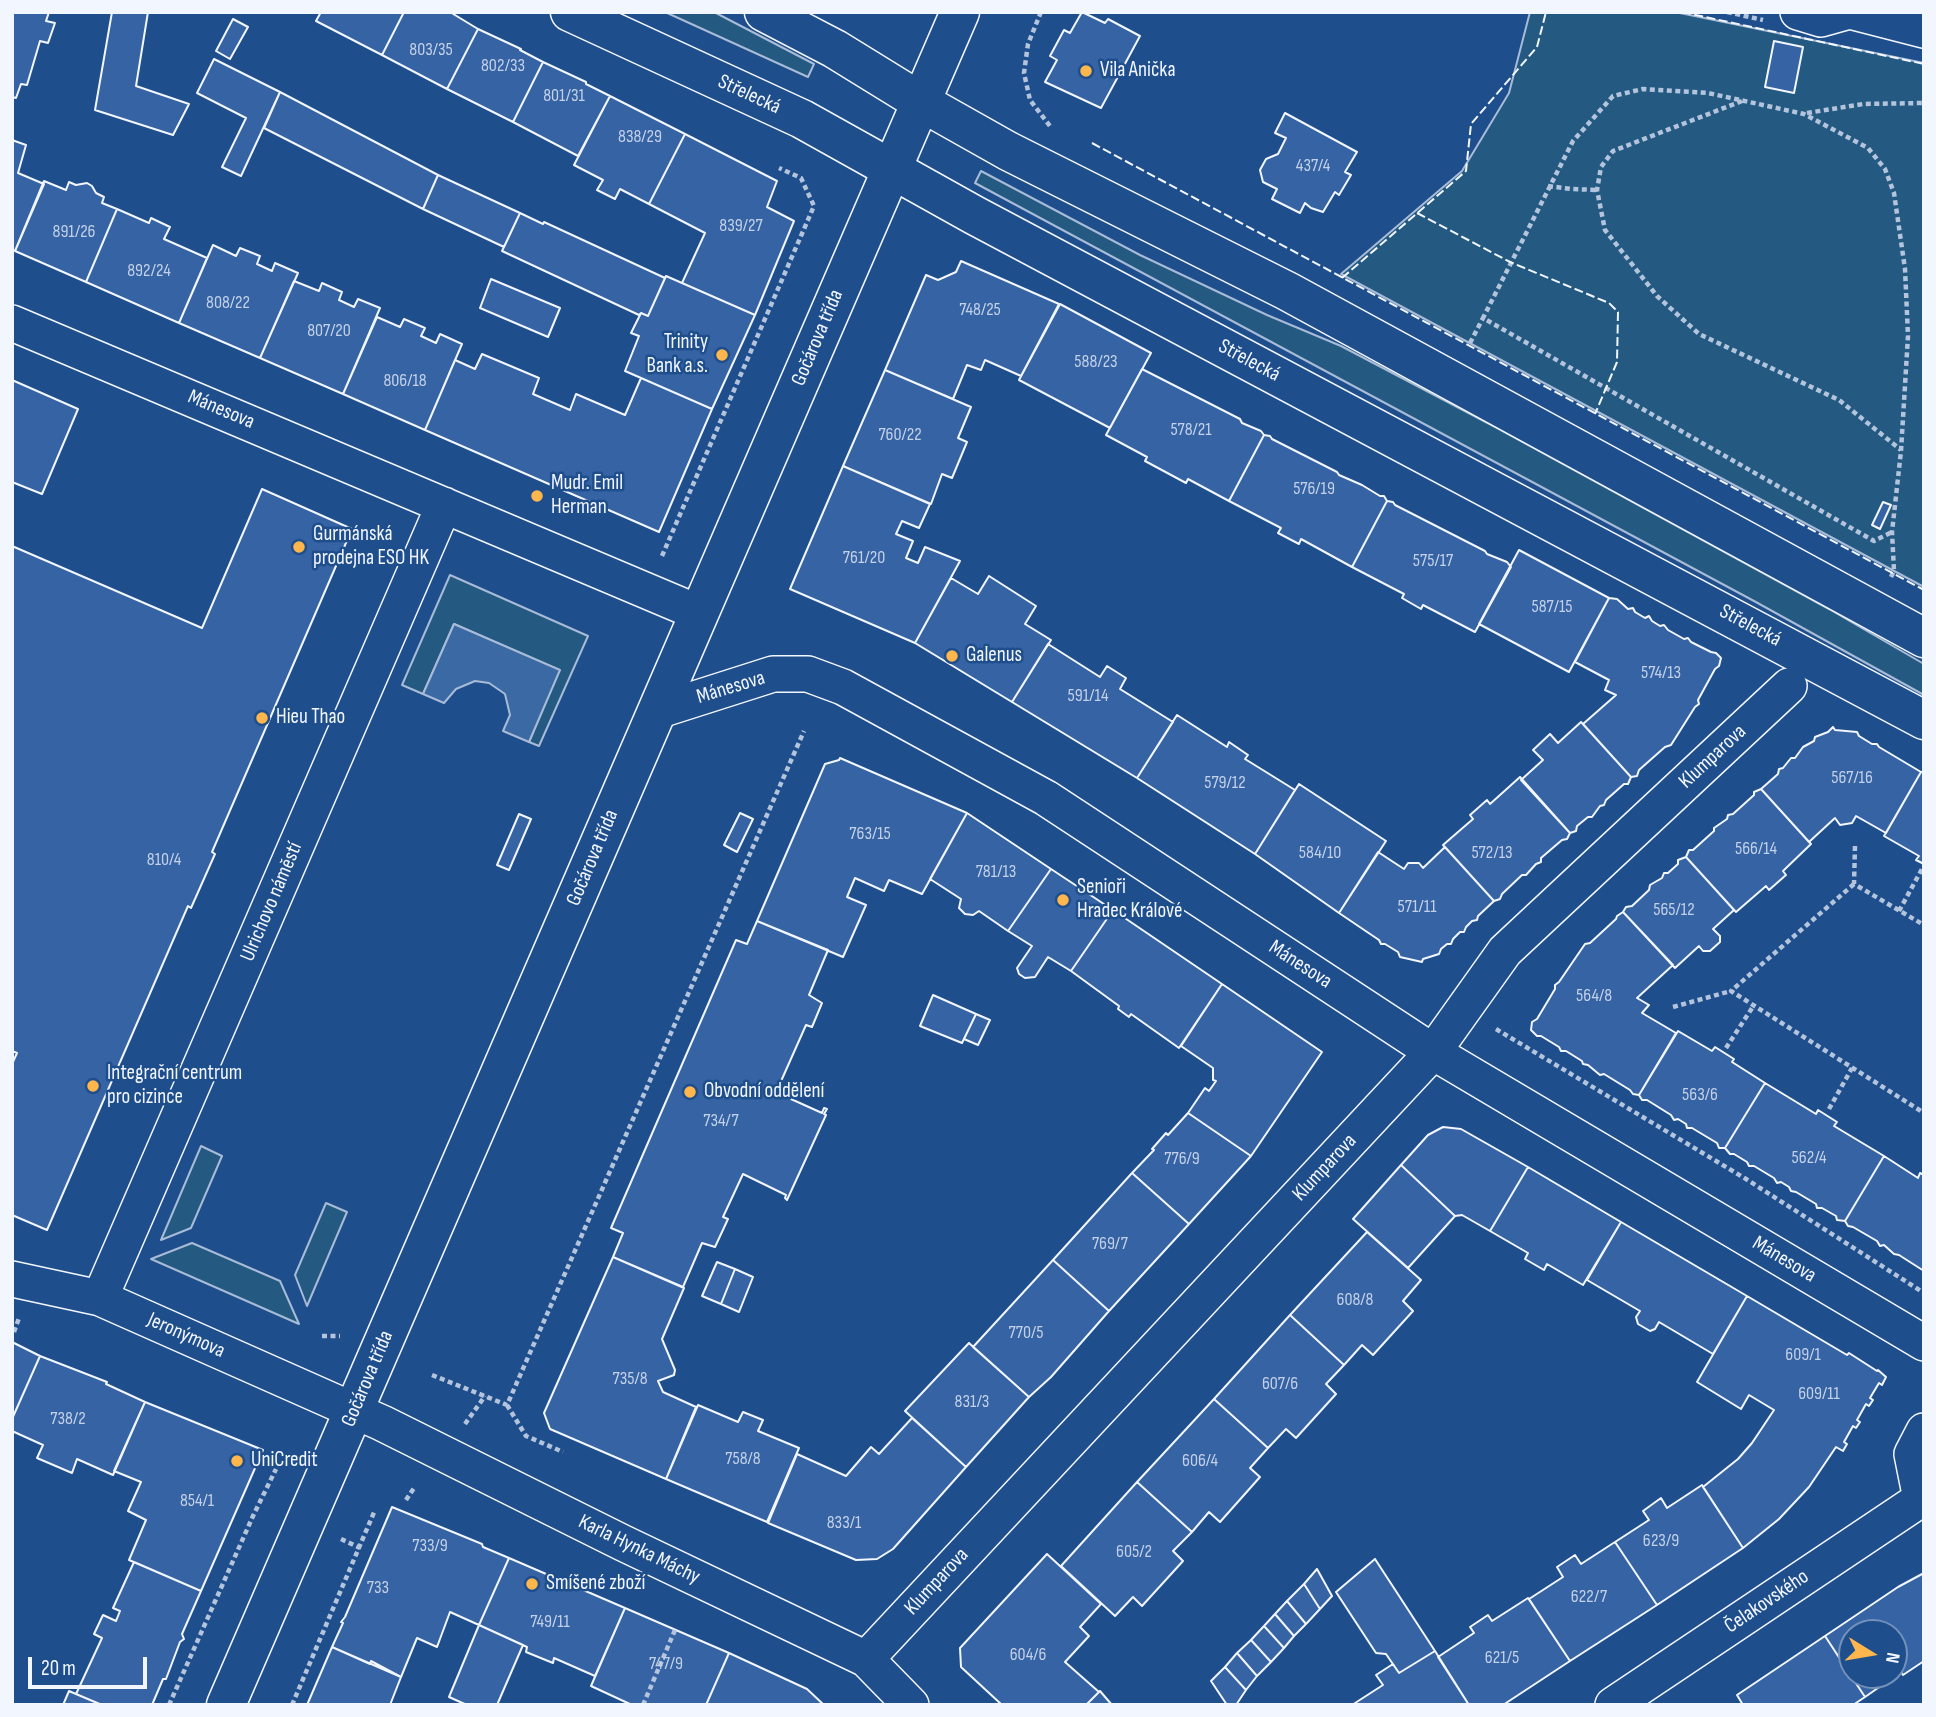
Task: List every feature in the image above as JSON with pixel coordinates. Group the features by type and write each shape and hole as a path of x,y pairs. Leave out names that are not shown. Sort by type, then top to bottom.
{"main road":[{"name":"Střelecká","path":"570,12 802,119 974,215 1924,720"},
{"path":"764,12 835,49 1008,151 1299,298 1924,638"},
{"name":"Gočárova třída","path":"226,1705 960,12"}],"street":[{"path":"1798,12 1821,19 1846,12"},
{"path":"1854,12 1924,30"},
{"name":"Mánesova","path":"12,323 699,613"},
{"name":"Ulrichovo náměstí","path":"100,1298 444,505"},
{"name":"Mánesova","path":"657,711 773,674 808,674 843,687 1046,798 1433,1052 1924,1343"},
{"name":"Klumparova","path":"866,1659 1433,1052 1505,951 1789,685"},
{"name":"Jeronýmova","path":"12,1279 100,1298 354,1410"},
{"name":"Karla Hynka Máchy","path":"354,1410 866,1659 911,1705"},
{"path":"1923,1500 1912,1454 1924,1430"},
{"name":"Čelakovského","path":"1613,1705 1923,1500"}],"path":[{"path":"1028,44 1041,12"},
{"path":"1470,343 1573,141 1613,96 1643,89 1708,93 1804,114 1868,148 1885,169 1894,193 1905,269 1908,336 1901,451 1892,532 1894,571 1889,582"},
{"path":"1743,101 1613,151 1601,167 1598,190 1605,230 1657,296 1699,334 1839,400 1901,451"},
{"path":"1804,114 1863,104 1924,103"},
{"path":"662,557 814,206 802,178 779,168"},
{"path":"1548,186 1598,190"},
{"path":"1483,318 1874,541 1892,532"},
{"path":"507,1405 804,731"},
{"path":"1673,1007 1731,991 1854,884 1855,846"},
{"path":"1899,911 1922,869"},
{"path":"1854,884 1924,925"},
{"path":"1731,991 1924,1113"},
{"path":"1726,1048 1754,1005"},
{"path":"1494,1028 1746,1180 1924,1293"},
{"path":"1829,1109 1852,1068"},
{"path":"322,1336 340,1336"},
{"path":"432,1375 507,1405 526,1436 563,1452"},
{"path":"463,1426 485,1396"},
{"path":"169,1705 276,1469"},
{"path":"406,1500 414,1488"},
{"path":"292,1705 375,1510"},
{"path":"643,1705 676,1630"}],"shaded area":[{"path":"665,12 714,12 814,64 808,77"},
{"path":"1530,12 1675,12 1924,63 1924,587 1341,274 1462,171 1509,93"},
{"path":"981,171 1140,255 1267,315 1341,346 1829,609 1924,664 1924,695 975,183"},
{"path":"450,575 588,636 539,746 529,742 559,670 454,624 423,694 402,685"},
{"path":"454,624 560,670 529,742 503,731 510,715 505,694 489,683 475,681 456,689 444,703 423,694"},
{"path":"201,1146 222,1156 191,1228 161,1240"},
{"path":"326,1203 347,1212 307,1306 295,1275"},
{"path":"192,1243 280,1281 299,1324 151,1259"}],"building":[{"path":"12,12 49,12 46,21 55,23 48,43 40,41 27,85 21,84 16,98 12,97"},
{"path":"112,12 148,12 136,86 189,104 173,135 95,110"},
{"path":"321,12 404,12 382,55 316,21"},
{"path":"404,12 450,12 478,29 447,89 382,55"},
{"name":"Vila Anička","path":"1082,12 1105,23 1108,19 1140,36 1101,108 1045,82 1057,60 1050,56 1064,30 1070,33"},
{"path":"233,19 248,27 230,59 216,51"},
{"path":"478,29 543,62 513,122 447,89"},
{"path":"1774,41 1803,47 1794,93 1765,87"},
{"path":"214,59 280,92 241,176 222,167 246,118 197,93"},
{"path":"543,62 610,96 578,156 513,122"},
{"path":"280,92 438,175 423,209 264,128"},
{"path":"610,96 685,134 649,204 620,189 615,199 597,190 603,180 574,165"},
{"path":"1285,113 1357,152 1345,172 1351,175 1339,195 1335,192 1323,212 1305,203 1300,213 1272,199 1277,189 1263,182 1260,170 1266,159 1278,154 1286,138 1275,133"},
{"path":"685,134 777,181 767,207 794,221 755,315 682,283 705,233 649,204"},
{"path":"12,140 26,145 18,173 44,184 15,251 12,250"},
{"path":"438,175 520,213 504,247 423,209"},
{"path":"44,181 66,190 69,182 76,185 87,183 104,197 102,203 117,209 86,282 15,251"},
{"path":"117,209 149,223 151,218 170,227 164,239 207,258 179,323 86,282"},
{"path":"520,213 665,278 648,316 641,313 639,315 502,251"},
{"path":"213,245 236,256 240,248 260,256 257,264 272,271 275,263 298,273 260,358 179,323"},
{"path":"961,261 1059,304 1021,376 985,360 981,370 967,365 953,399 885,370 926,275 938,280 956,272"},
{"path":"666,276 755,315 712,409 625,371 639,336 631,333 641,313 648,316"},
{"path":"491,279 560,308 548,337 480,308"},
{"path":"294,281 319,291 322,283 342,292 339,300 354,307 358,299 380,308 343,394 260,358"},
{"path":"1060,304 1151,353 1110,428 1019,380"},
{"path":"377,317 400,327 404,319 425,328 421,336 436,343 440,334 462,344 425,430 343,394"},
{"path":"482,354 539,378 533,394 570,410 576,394 625,415 641,378 712,409 659,532 425,430 455,360 475,369"},
{"path":"1142,369 1240,419 1242,423 1264,435 1229,501 1188,479 1186,483 1145,461 1147,457 1106,435"},
{"path":"885,370 971,407 958,438 967,442 952,478 942,474 931,504 843,466"},
{"path":"12,380 78,409 42,494 12,482"},
{"path":"1264,435 1384,496 1387,501 1352,567 1301,539 1299,544 1278,533 1281,528 1229,501"},
{"path":"843,466 930,504 919,528 902,521 896,534 913,541 906,558 918,563 925,547 960,561 915,643 790,589"},
{"path":"262,489 352,529 212,852 215,854 191,908 188,906 47,1230 12,1215 12,1064 17,1053 12,1051 12,546 202,628"},
{"path":"1387,501 1507,562 1511,567 1475,632 1423,605 1421,609 1402,598 1404,594 1352,567"},
{"path":"1883,502 1891,505 1880,529 1872,525"},
{"path":"1519,550 1609,598 1569,672 1479,624"},
{"path":"989,576 1036,606 1025,624 1051,640 1012,702 915,643 951,578 978,594"},
{"path":"1609,598 1617,599 1645,618 1649,616 1660,626 1664,625 1668,630 1684,639 1688,638 1721,658 1698,700 1699,704 1671,745 1665,747 1639,770 1637,776 1631,777 1583,724 1616,695 1605,690 1609,680 1575,662"},
{"path":"1048,644 1100,677 1107,666 1126,678 1120,689 1173,722 1137,778 1012,702"},
{"path":"1177,715 1227,747 1229,742 1248,755 1245,759 1295,790 1255,854 1137,778"},
{"path":"1581,722 1631,777 1628,784 1624,784 1592,817 1588,817 1577,826 1576,831 1570,833 1521,780 1543,760 1533,750 1550,734 1558,743"},
{"path":"1833,727 1835,730 1857,732 1859,736 1877,744 1921,772 1886,833 1856,816 1852,823 1840,825 1835,818 1809,842 1761,789 1791,758 1795,758 1803,747"},
{"path":"840,758 967,813 922,894 889,880 884,891 855,878 847,897 866,905 843,957 757,921 825,764"},
{"path":"1921,772 1924,772 1924,864 1916,860 1919,856 1884,836"},
{"path":"1520,777 1570,833 1567,839 1562,840 1541,858 1541,862 1526,875 1522,875 1500,899 1494,901 1443,845 1473,819 1470,815 1487,800 1490,804"},
{"path":"1299,784 1386,841 1339,913 1255,854"},
{"path":"1761,789 1811,844 1783,871 1786,875 1769,890 1766,886 1736,912 1686,857 1689,850 1693,850 1714,828 1727,819 1728,815 1733,814 1754,792"},
{"path":"740,813 753,819 737,852 724,845"},
{"path":"967,813 1051,869 1008,931 979,911 973,915 965,914 959,908 961,899 930,879"},
{"path":"519,814 531,819 509,870 497,865"},
{"path":"1445,847 1494,901 1477,920 1472,921 1464,932 1460,932 1453,939 1451,944 1441,949 1439,954 1423,959 1422,962 1400,957 1398,952 1381,944 1339,913 1378,852 1404,869 1408,863 1419,863 1423,868"},
{"path":"1686,857 1734,910 1713,929 1720,936 1720,942 1710,951 1703,951 1699,946 1675,968 1623,912 1649,890 1650,885 1678,864 1678,860"},
{"path":"1051,869 1113,910 1071,971 1048,957 1035,977 1025,978 1019,974 1017,968 1032,946 1008,931"},
{"path":"1113,910 1222,984 1179,1048 1131,1014 1129,1017 1118,1009 1119,1006 1071,971"},
{"path":"1623,912 1673,965 1637,998 1649,1005 1642,1013 1676,1033 1639,1095 1633,1094 1604,1074 1600,1075 1531,1030 1532,1022 1537,1019 1555,985 1585,944 1590,943"},
{"path":"757,921 828,950 809,995 822,1003 812,1027 806,1025 778,1088 793,1095 791,1099 822,1113 824,1108 827,1109 824,1114 826,1115 787,1200 786,1195 743,1174 723,1217 728,1219 715,1247 702,1243 683,1287 613,1257 623,1233 611,1228 736,940 747,944"},
{"path":"1222,984 1322,1052 1251,1156 1188,1113 1205,1088 1209,1091 1216,1081 1213,1080 1213,1068 1181,1046"},
{"path":"933,995 976,1014 962,1043 920,1026"},
{"path":"976,1014 990,1020 978,1045 964,1039"},
{"path":"1678,1031 1712,1051 1715,1047 1734,1059 1732,1062 1765,1083 1725,1148 1719,1148 1717,1143 1692,1128 1687,1128 1686,1124 1678,1119 1674,1120 1671,1115 1647,1100 1642,1100 1639,1095"},
{"path":"1765,1083 1816,1114 1818,1110 1837,1122 1834,1126 1884,1156 1845,1221 1837,1220 1836,1216 1817,1208 1816,1204 1791,1191 1781,1182 1777,1183 1774,1178 1754,1166 1749,1166 1725,1148"},
{"path":"1188,1113 1251,1156 1189,1224 1132,1173 1166,1133 1168,1135"},
{"path":"1443,1127 1461,1129 1528,1167 1490,1231 1462,1215 1455,1216 1401,1165 1428,1135"},
{"path":"1884,1156 1918,1178 1920,1173 1924,1175 1924,1271 1848,1226 1845,1221"},
{"path":"1401,1165 1455,1216 1408,1268 1353,1219"},
{"path":"1528,1167 1621,1222 1583,1285 1547,1264 1544,1270 1525,1259 1528,1253 1490,1231"},
{"path":"1132,1173 1189,1224 1109,1311 1053,1260"},
{"path":"1621,1222 1747,1296 1713,1354 1659,1322 1655,1329 1650,1331 1638,1324 1636,1317 1640,1311 1587,1280"},
{"path":"1367,1232 1421,1280 1403,1301 1413,1311 1373,1355 1362,1345 1344,1365 1290,1315"},
{"path":"613,1257 684,1288 662,1339 675,1370 674,1375 658,1381 663,1392 696,1407 666,1479 550,1429 544,1413"},
{"path":"1053,1260 1109,1311 1051,1377 1029,1397 973,1347"},
{"path":"717,1262 735,1269 721,1304 702,1296"},
{"path":"735,1269 753,1277 739,1312 721,1304"},
{"path":"1747,1296 1847,1355 1849,1353 1886,1377 1870,1398 1873,1400 1869,1406 1866,1404 1857,1420 1860,1422 1856,1428 1853,1426 1844,1442 1847,1444 1843,1451 1836,1447 1809,1487 1779,1519 1743,1548 1703,1487 1738,1459 1774,1410 1749,1395 1741,1409 1697,1382"},
{"path":"1290,1315 1344,1365 1326,1384 1336,1394 1296,1438 1286,1429 1268,1448 1214,1399"},
{"path":"12,1342 40,1356 12,1419"},
{"path":"969,1343 1029,1397 966,1467 905,1411"},
{"path":"40,1356 107,1382 106,1384 145,1402 113,1475 77,1459 72,1473 37,1458 43,1445 12,1431 12,1419"},
{"path":"1214,1399 1268,1448 1250,1468 1260,1477 1220,1522 1209,1512 1192,1532 1137,1482"},
{"path":"145,1402 263,1450 201,1591 129,1560 146,1520 128,1511 141,1482 114,1471"},
{"path":"698,1405 738,1422 743,1412 763,1420 758,1431 799,1448 767,1522 666,1479"},
{"path":"912,1418 966,1467 893,1549 877,1559 856,1560 768,1523 797,1454 846,1476 871,1447 879,1454"},
{"path":"1137,1482 1192,1532 1173,1551 1183,1561 1142,1606 1133,1597 1115,1616 1061,1566"},
{"path":"1702,1485 1743,1548 1657,1605 1615,1542 1649,1520 1643,1511 1661,1498 1667,1508"},
{"path":"392,1507 509,1558 479,1625 450,1612 437,1647 417,1638 401,1677 371,1661 370,1664 332,1647"},
{"path":"1615,1542 1657,1605 1570,1661 1529,1599 1563,1577 1557,1567 1575,1555 1581,1564"},
{"path":"1047,1554 1101,1604 1080,1627 1089,1636 1065,1662 1099,1692 1086,1705 1002,1705 961,1667 960,1648"},
{"path":"509,1558 625,1608 595,1676 554,1658 553,1663 526,1652 527,1647 479,1625"},
{"path":"1375,1559 1435,1651 1399,1673 1386,1654 1376,1653 1336,1592"},
{"path":"134,1562 201,1591 182,1634 184,1639 180,1642 166,1679 163,1679 152,1705 102,1705 76,1694 102,1638 94,1634 103,1615 116,1621 120,1611 113,1608"},
{"path":"1317,1569 1332,1596 1320,1609 1304,1584"},
{"path":"1924,1573 1924,1661 1908,1672 1908,1619 1850,1619"},
{"path":"1304,1584 1320,1609 1306,1624 1287,1601"},
{"path":"1528,1598 1570,1661 1503,1705 1469,1705 1438,1657 1474,1633 1470,1627 1488,1615 1492,1621"},
{"path":"1287,1601 1306,1624 1294,1636 1275,1614"},
{"path":"625,1608 729,1653 706,1705 632,1705 591,1686"},
{"path":"1275,1614 1294,1636 1284,1648 1264,1626"},
{"path":"479,1625 523,1645 497,1705 467,1705 449,1697"},
{"path":"1264,1626 1284,1648 1271,1662 1251,1640"},
{"path":"1838,1627 1838,1656 1825,1636"},
{"path":"1825,1636 1838,1656 1838,1689 1860,1689 1865,1697 1853,1705 1743,1705 1737,1695"},
{"path":"1251,1640 1271,1662 1257,1676 1237,1653"},
{"path":"332,1647 401,1677 390,1705 307,1705"},
{"path":"1435,1651 1469,1705 1352,1705 1383,1685 1376,1675 1393,1664 1399,1673"},
{"path":"729,1653 807,1689 824,1705 706,1705"},
{"path":"1237,1653 1257,1676 1246,1690 1225,1667"},
{"path":"1225,1667 1246,1690 1236,1705 1227,1705 1211,1681"},
{"path":"1860,1689 1877,1689 1865,1697"},
{"path":"69,1691 76,1694 102,1705 63,1705"},
{"path":"1100,1691 1112,1705 1086,1705"}],"fence":[{"path":"1342,278 1466,171 1471,124 1537,47 1546,12"},
{"path":"1682,12 1924,64"},
{"path":"1092,143 1924,590"},
{"path":"1417,213 1510,262 1609,303 1618,312 1617,362 1595,414"}],"place":[{"name":"Vila Anička","path":"1086,71"},
{"name":"Trinity Bank a.s.","path":"722,355"},
{"name":"Mudr. Emil Herman","path":"537,496"},
{"name":"Gurmánská prodejna ESO HK","path":"299,547"},
{"name":"Galenus","path":"952,656"},
{"name":"Hieu Thao","path":"262,718"},
{"name":"Senioři Hradec Králové","path":"1063,900"},
{"name":"Integrační centrum pro cizince","path":"93,1086"},
{"name":"Obvodní oddělení","path":"690,1092"},
{"name":"UniCredit","path":"237,1461"},
{"name":"Smíšené zboží","path":"532,1584"}]}
